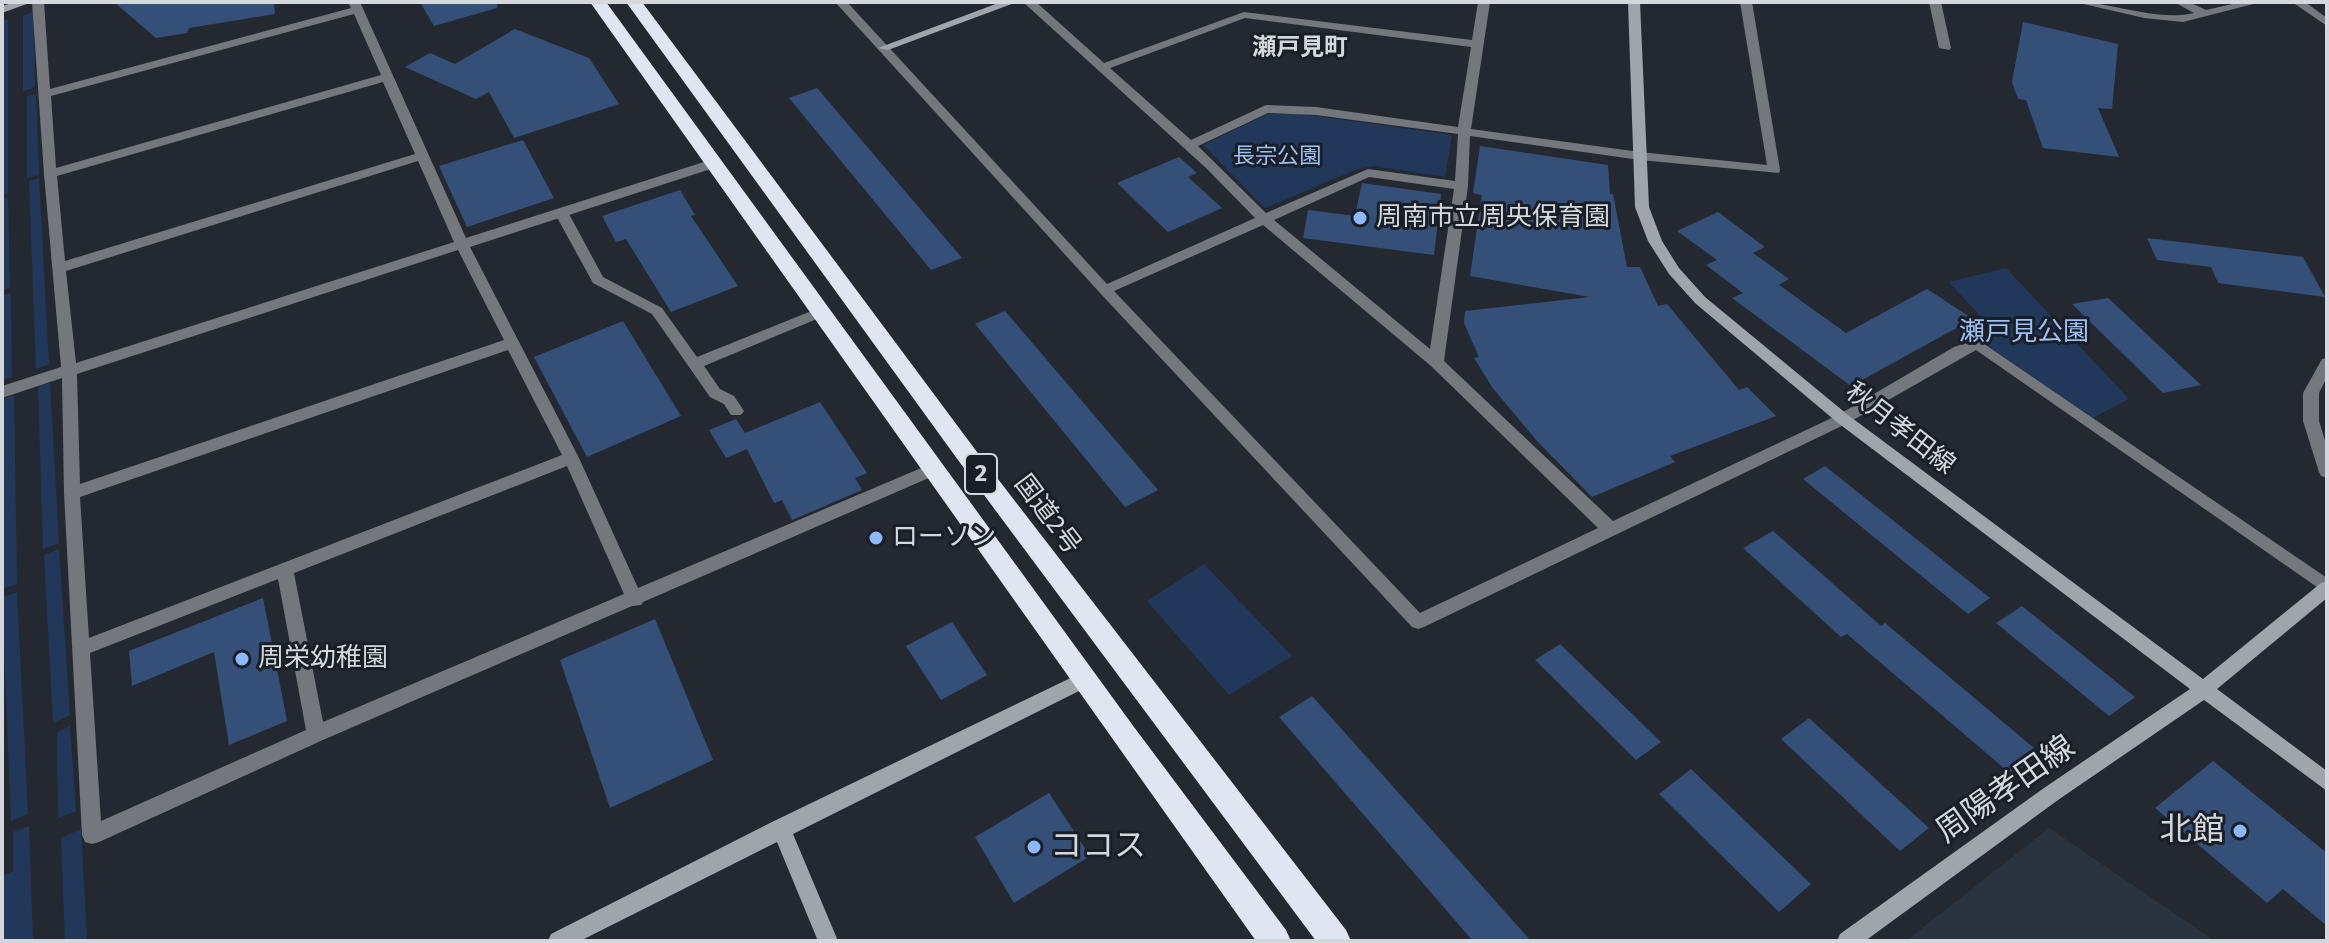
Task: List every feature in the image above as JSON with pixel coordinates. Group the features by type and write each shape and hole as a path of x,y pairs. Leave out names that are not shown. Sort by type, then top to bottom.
{"highway":[{"name":"2","path":"598,2 932,470 1275,941"},
{"name":"国道2号","path":"634,2 975,466 1335,941"}],"street":[{"path":"2,10 26,2"},
{"path":"38,2 50,174 69,370 72,493 92,835 316,734 635,600 932,470"},
{"path":"841,2 1105,290 1418,622 1843,419 1959,351 1977,344 2327,587"},
{"path":"884,48 1011,2"},
{"path":"1029,2 1103,67 1263,218 1436,362 1612,531"},
{"path":"1436,362 1461,186 1464,131 1484,2"},
{"name":"秋月孝田線","path":"1634,2 1642,207 1655,241 1674,271 1700,300 1843,419 2327,782"},
{"path":"1188,146 1266,109 1316,111 1640,156 1774,170 1746,2"},
{"path":"1935,2 1945,48"},
{"path":"2081,2 2144,15 2183,19 2255,2"},
{"path":"2180,2 2203,13"},
{"path":"2298,2 2327,23"},
{"path":"45,94 355,6 462,245 571,458 635,600"},
{"path":"1103,67 1244,15 1479,44"},
{"path":"50,174 387,77"},
{"path":"59,268 424,155"},
{"path":"2,392 712,164"},
{"path":"1105,290 1368,173 1461,186"},
{"path":"561,212 598,280 657,311 715,393 729,400 736,411"},
{"path":"695,364 819,313"},
{"path":"72,493 512,343"},
{"path":"2327,363 2311,393 2311,421 2327,472"},
{"path":"83,648 571,458"},
{"path":"285,569 316,734"},
{"name":"周陽孝田線","path":"1847,941 2051,794 2202,691 2327,587"},
{"path":"558,941 1085,679"},
{"path":"781,828 828,941"}],"shaded area":[{"path":"2049,828 2215,941 1906,941"}],"green space":[{"path":"33,12 35,87 23,91 23,16"},
{"path":"8,19 8,194 2,195 2,21"},
{"path":"36,94 39,175 27,178 27,96"},
{"name":"長宗公園","path":"1268,114 1302,114 1452,135 1445,177 1373,166 1358,169 1265,208 1203,145"},
{"path":"39,178 49,364 36,369 29,181"},
{"path":"8,197 10,288 2,290 2,199"},
{"name":"瀬戸見公園","path":"2006,268 2129,399 2093,418 1975,337 1991,328 1949,282"},
{"path":"11,293 12,377 2,380 2,295"},
{"path":"50,383 59,543 43,549 38,387"},
{"path":"14,395 17,584 2,589 2,399"},
{"path":"59,549 70,715 53,723 44,555"},
{"path":"1204,564 1292,656 1229,695 1147,601"},
{"path":"17,592 28,814 11,821 2,597"},
{"path":"70,726 76,811 58,818 57,732"},
{"path":"29,826 33,941 2,941 2,876 13,871 13,832"},
{"path":"81,829 87,941 65,941 61,838"}],"building":[{"path":"114,2 274,2 275,14 189,28 187,33 156,38"},
{"path":"420,2 497,2 497,8 434,26"},
{"path":"2023,22 2118,44 2112,109 2098,108 2119,157 2043,148 2026,100 2018,99 2012,82"},
{"path":"515,29 589,58 619,104 514,138 489,92 476,99 405,67 430,53 455,64"},
{"path":"817,88 962,258 931,270 789,98"},
{"path":"523,140 554,198 467,227 439,166"},
{"path":"1480,146 1608,165 1610,194 1613,194 1627,267 1640,267 1658,306 1667,304 1739,390 1747,387 1776,416 1670,456 1675,462 1592,497 1537,441 1492,387 1474,358 1479,357 1464,323 1465,311 1590,297 1470,276 1482,195 1473,193"},
{"path":"1179,157 1197,173 1188,177 1222,208 1168,232 1117,183"},
{"path":"1362,183 1441,194 1434,255 1303,238 1308,210 1355,216"},
{"path":"680,190 695,215 691,216 738,286 671,312 626,239 616,242 602,216"},
{"path":"1718,212 1765,247 1753,253 1789,279 1779,285 1846,333 1927,289 1973,319 1851,386 1732,298 1743,293 1706,265 1717,260 1677,231"},
{"path":"2147,238 2303,257 2325,297 2218,283 2211,267 2157,260"},
{"path":"2108,298 2201,385 2163,393 2072,304"},
{"path":"1005,311 1158,490 1125,507 975,324"},
{"path":"623,321 681,416 587,457 534,357"},
{"path":"820,402 867,473 855,478 862,490 792,520 782,500 774,503 747,449 726,458 709,430 736,419 745,433"},
{"path":"1825,466 1990,598 1968,614 1803,479"},
{"path":"1773,531 1881,626 1885,623 2040,753 2012,775 1847,634 1841,637 1743,548"},
{"path":"263,598 287,721 229,745 214,652 132,686 129,651"},
{"path":"2022,606 2135,697 2109,716 1996,623"},
{"path":"655,619 713,760 610,808 560,660"},
{"path":"952,622 987,675 941,700 906,646"},
{"path":"1560,644 1661,742 1636,760 1535,660"},
{"path":"1312,696 1531,941 1473,941 1279,717"},
{"path":"1809,718 1929,828 1900,851 1781,739"},
{"name":"北館","path":"2213,761 2327,853 2327,926 2283,889 2267,903 2155,808"},
{"path":"1691,769 1811,884 1779,912 1659,794"},
{"path":"1049,793 1090,856 1014,903 975,837"}],"place":[{"name":"周南市立周央保育園","path":"1360,218"},
{"name":"ローソン","path":"876,538"},
{"name":"周栄幼稚園","path":"242,659"},
{"name":"北館","path":"2240,831"},
{"name":"ココス","path":"1034,847"}],"district":[{"name":"瀬戸見町","path":"1300,48"}]}
